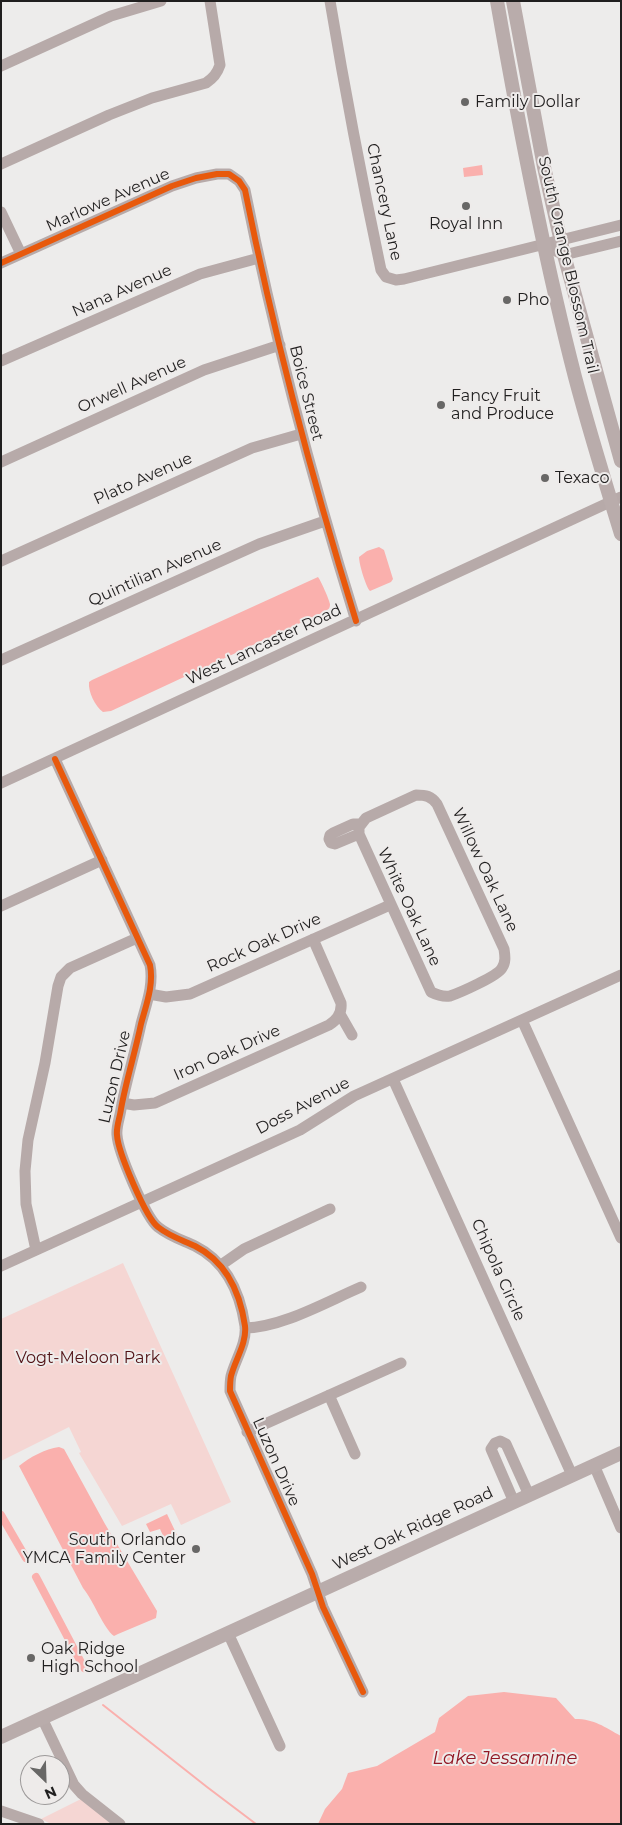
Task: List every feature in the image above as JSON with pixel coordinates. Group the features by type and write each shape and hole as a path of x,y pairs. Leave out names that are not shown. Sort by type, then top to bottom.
{"main road":[{"name":"South Orange Blossom Trail","path":"497,1 517,113 544,245 574,374 616,499 621,534"},
{"name":"South Orange Blossom Trail","path":"513,1 544,167 560,240 621,461"},
{"name":"West Oak Ridge Road","path":"1,1737 621,1453"}],"street":[{"path":"1,66 111,16 160,1"},
{"path":"1,164 109,115 152,98 206,84 217,73 220,65 220,54 210,1"},
{"name":"Chancery Lane","path":"330,1 350,118 383,274 391,279 404,279 544,245"},
{"name":"Marlowe Avenue","path":"1,263 172,186 211,175 230,174"},
{"name":"Boice Street","path":"230,174 239,181 245,190 259,258 301,434 325,521 356,621"},
{"path":"1,212 21,254"},
{"path":"544,245 621,225"},
{"path":"544,245 564,255 621,241"},
{"name":"Nana Avenue","path":"1,362 200,274 259,258"},
{"name":"Orwell Avenue","path":"1,462 204,370 280,345"},
{"name":"Plato Avenue","path":"1,560 252,448 301,434"},
{"name":"West Lancaster Road","path":"1,783 356,621 616,499"},
{"name":"Quintilian Avenue","path":"1,660 259,544 325,521"},
{"name":"Luzon Drive","path":"56,759 152,974 149,994 122,1103 117,1134 122,1157 142,1201 156,1226 170,1236 196,1247 221,1265 231,1280 239,1299 245,1328 240,1355 230,1378 230,1391 312,1574 323,1607 363,1692"},
{"name":"Willow Oak Lane","path":"389,807 416,794 432,798 437,804 504,949 506,959 502,969 496,975 472,986"},
{"name":"White Oak Lane","path":"389,807 370,816 360,829 390,905 431,992 440,996 449,996 472,986"},
{"path":"1,906 102,860"},
{"name":"Rock Oak Drive","path":"149,994 166,997 190,994 390,905"},
{"path":"36,1250 26,1204 25,1171 28,1140 45,1063 58,986 61,978 70,968 137,938"},
{"path":"314,939 340,998 342,1007 340,1014 352,1035"},
{"name":"Doss Avenue","path":"1,1266 300,1130 354,1096 621,975"},
{"name":"Iron Oak Drive","path":"122,1103 134,1106 155,1103 329,1024 336,1020 340,1014"},
{"path":"522,1020 621,1238"},
{"name":"Chipola Circle","path":"394,1079 572,1475"},
{"path":"221,1265 244,1250 330,1209"},
{"path":"245,1328 260,1328 278,1323 361,1287"},
{"path":"247,1432 401,1363"},
{"path":"329,1395 355,1454"},
{"path":"514,1502 491,1450 495,1443 500,1441 506,1444 529,1495"},
{"path":"594,1465 621,1528"},
{"path":"228,1633 280,1746"},
{"path":"42,1718 74,1785 82,1794 120,1824"},
{"path":"1,1811 38,1824"}],"green space":[{"name":"Vogt-Meloon Park","path":"123,1263 231,1502 181,1525 171,1504 122,1526 79,1453 81,1452 69,1427 1,1461 1,1319"},
{"path":"81,1799 114,1824 51,1824 41,1819"}],"water":[{"path":"482,165 483,175 464,177 463,168"},
{"path":"379,547 384,550 393,579 391,582 370,591 363,575 359,557 367,551"},
{"path":"318,577 330,604 326,611 111,711 103,712 95,703 89,686 89,682 92,680"},
{"path":"59,1447 64,1449 105,1524 157,1611 156,1618 114,1636 106,1627 83,1588 19,1466 38,1454"},
{"path":"167,1514 177,1535 165,1540 160,1529 150,1532 146,1524"},
{"name":"Lake Jessamine","path":"504,1692 556,1698 575,1719 594,1722 621,1736 621,1824 318,1824 325,1809 342,1789 348,1773 377,1766 435,1732 439,1718 468,1696"}],"waterway":[{"path":"1,1515 26,1558"},
{"path":"36,1577 84,1668"},
{"path":"103,1705 256,1824"}],"cycle path":[{"path":"1,263 172,186 196,178 217,174 229,174 239,181 245,190 268,299 295,407 356,621"},
{"path":"55,759 150,965 149,995 125,1088 117,1129 122,1155 133,1184 153,1221 167,1233 195,1246 216,1260 230,1279 240,1301 245,1332 243,1345 231,1376 230,1391 312,1574 323,1607 363,1692"}],"place":[{"name":"Family Dollar","path":"465,102"},
{"name":"Royal Inn","path":"466,206"},
{"name":"Pho","path":"507,300"},
{"name":"Fancy Fruit and Produce","path":"441,405"},
{"name":"Texaco","path":"545,478"},
{"name":"South Orlando YMCA Family Center","path":"196,1549"},
{"name":"Oak Ridge High School","path":"31,1658"}]}
